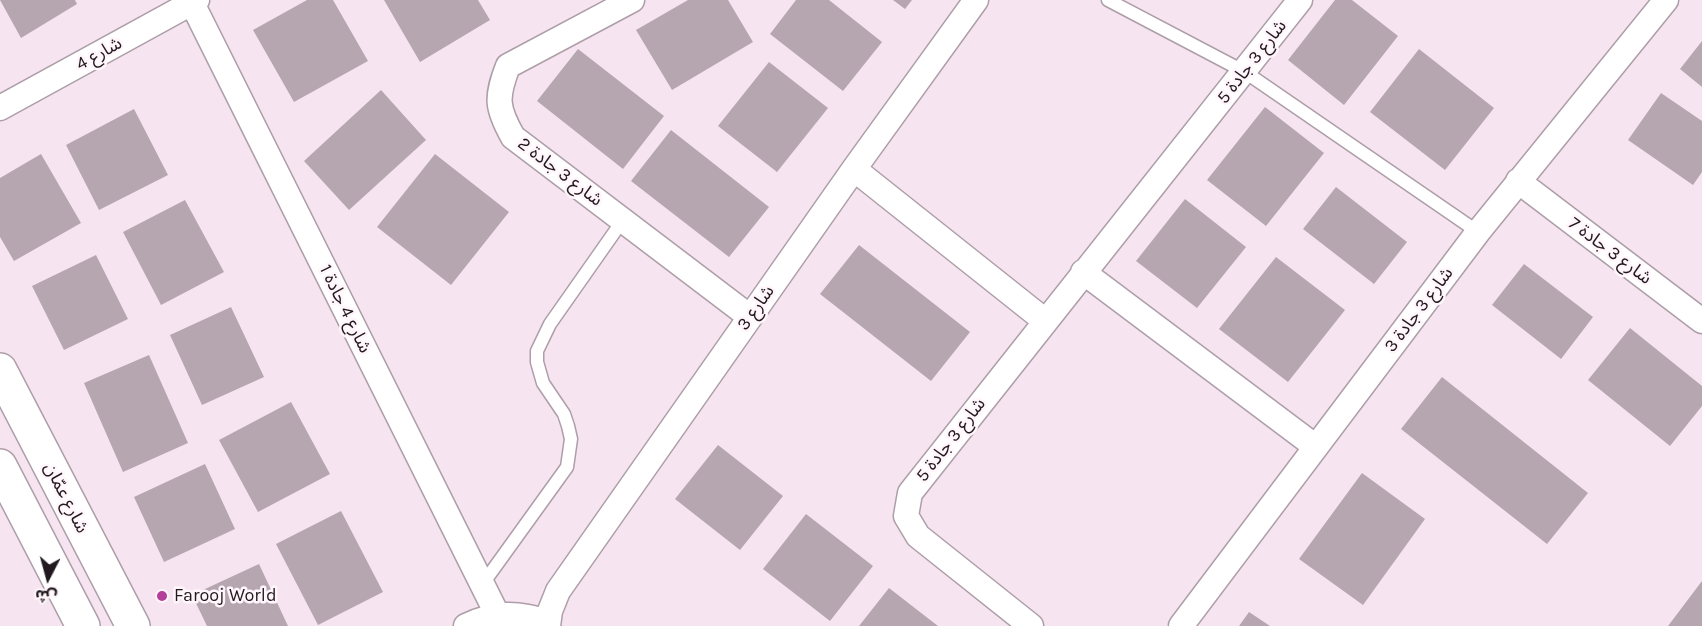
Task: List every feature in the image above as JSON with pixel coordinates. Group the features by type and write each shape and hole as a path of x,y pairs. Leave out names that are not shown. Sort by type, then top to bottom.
{"main road":[{"name":"شارع عمّان","path":"0,370 133,626"},
{"path":"0,466 83,626"}],"street":[{"name":"شارع 3 جادة 2","path":"632,0 508,66 500,87 499,114 513,136 750,316"},
{"name":"شارع 3","path":"548,624 558,591 750,316 976,0"},
{"name":"شارع 3 جادة 5","path":"1032,626 918,536 906,516 909,494 1044,320 1245,72 1300,0"},
{"name":"شارع 3 جادة 3","path":"1181,626 1478,232 1666,0"},
{"name":"شارع 4","path":"0,108 195,1"},
{"name":"شارع 4 جادة 1","path":"195,1 497,614"},
{"path":"854,169 1044,320"},
{"name":"شارع 3 جادة 7","path":"1518,181 1702,321"},
{"path":"1083,272 1316,447"},
{"path":"466,626 497,614 548,624"}],"lane":[{"path":"1108,0 1245,72 1478,232"},
{"path":"482,585 567,467 571,439 568,426 564,414 543,383 539,373 537,351 546,330 623,220"}],"building":[{"path":"0,0 75,0 77,4 21,38"},
{"path":"307,0 333,0 368,61 294,102 253,30"},
{"path":"384,0 478,0 490,20 420,62"},
{"path":"688,0 728,0 753,42 672,90 636,30"},
{"path":"796,0 829,0 882,42 843,91 770,34"},
{"path":"893,0 912,0 905,9"},
{"path":"1335,0 1352,0 1398,36 1344,105 1288,60"},
{"path":"1702,41 1702,87 1680,69"},
{"path":"578,49 664,116 623,169 537,101"},
{"path":"1419,49 1494,108 1445,170 1370,112"},
{"path":"769,62 828,108 777,172 718,126"},
{"path":"381,90 426,140 349,210 304,161"},
{"path":"1661,93 1702,121 1702,172 1693,185 1628,140"},
{"path":"1265,107 1324,153 1266,226 1207,180"},
{"path":"134,109 168,175 99,210 66,145"},
{"path":"671,130 769,207 729,257 631,181"},
{"path":"41,154 81,223 14,261 0,237 0,178"},
{"path":"435,154 509,212 451,285 377,227"},
{"path":"1336,187 1407,242 1374,284 1303,229"},
{"path":"1185,199 1246,247 1197,308 1136,261"},
{"path":"185,200 224,272 161,305 123,232"},
{"path":"859,245 970,332 931,381 820,294"},
{"path":"96,255 128,319 64,350 32,286"},
{"path":"1276,257 1345,310 1288,382 1219,329"},
{"path":"1524,264 1593,317 1561,359 1492,305"},
{"path":"231,307 264,377 202,405 170,335"},
{"path":"1630,328 1702,386 1702,406 1670,446 1588,380"},
{"path":"149,355 188,443 123,472 84,383"},
{"path":"1442,377 1588,493 1547,544 1401,429"},
{"path":"291,402 330,474 258,512 219,440"},
{"path":"718,445 783,496 740,550 675,499"},
{"path":"205,464 235,529 164,562 134,497"},
{"path":"1362,473 1425,519 1363,605 1299,559"},
{"path":"341,511 383,592 318,625 276,544"},
{"path":"806,514 873,566 830,621 763,569"},
{"path":"259,564 288,626 207,626 192,595"},
{"path":"1702,581 1702,626 1668,626"},
{"path":"889,588 938,626 859,626"},
{"path":"1249,612 1270,626 1239,626"}],"place":[{"name":"Farooj World","path":"162,596"}]}
